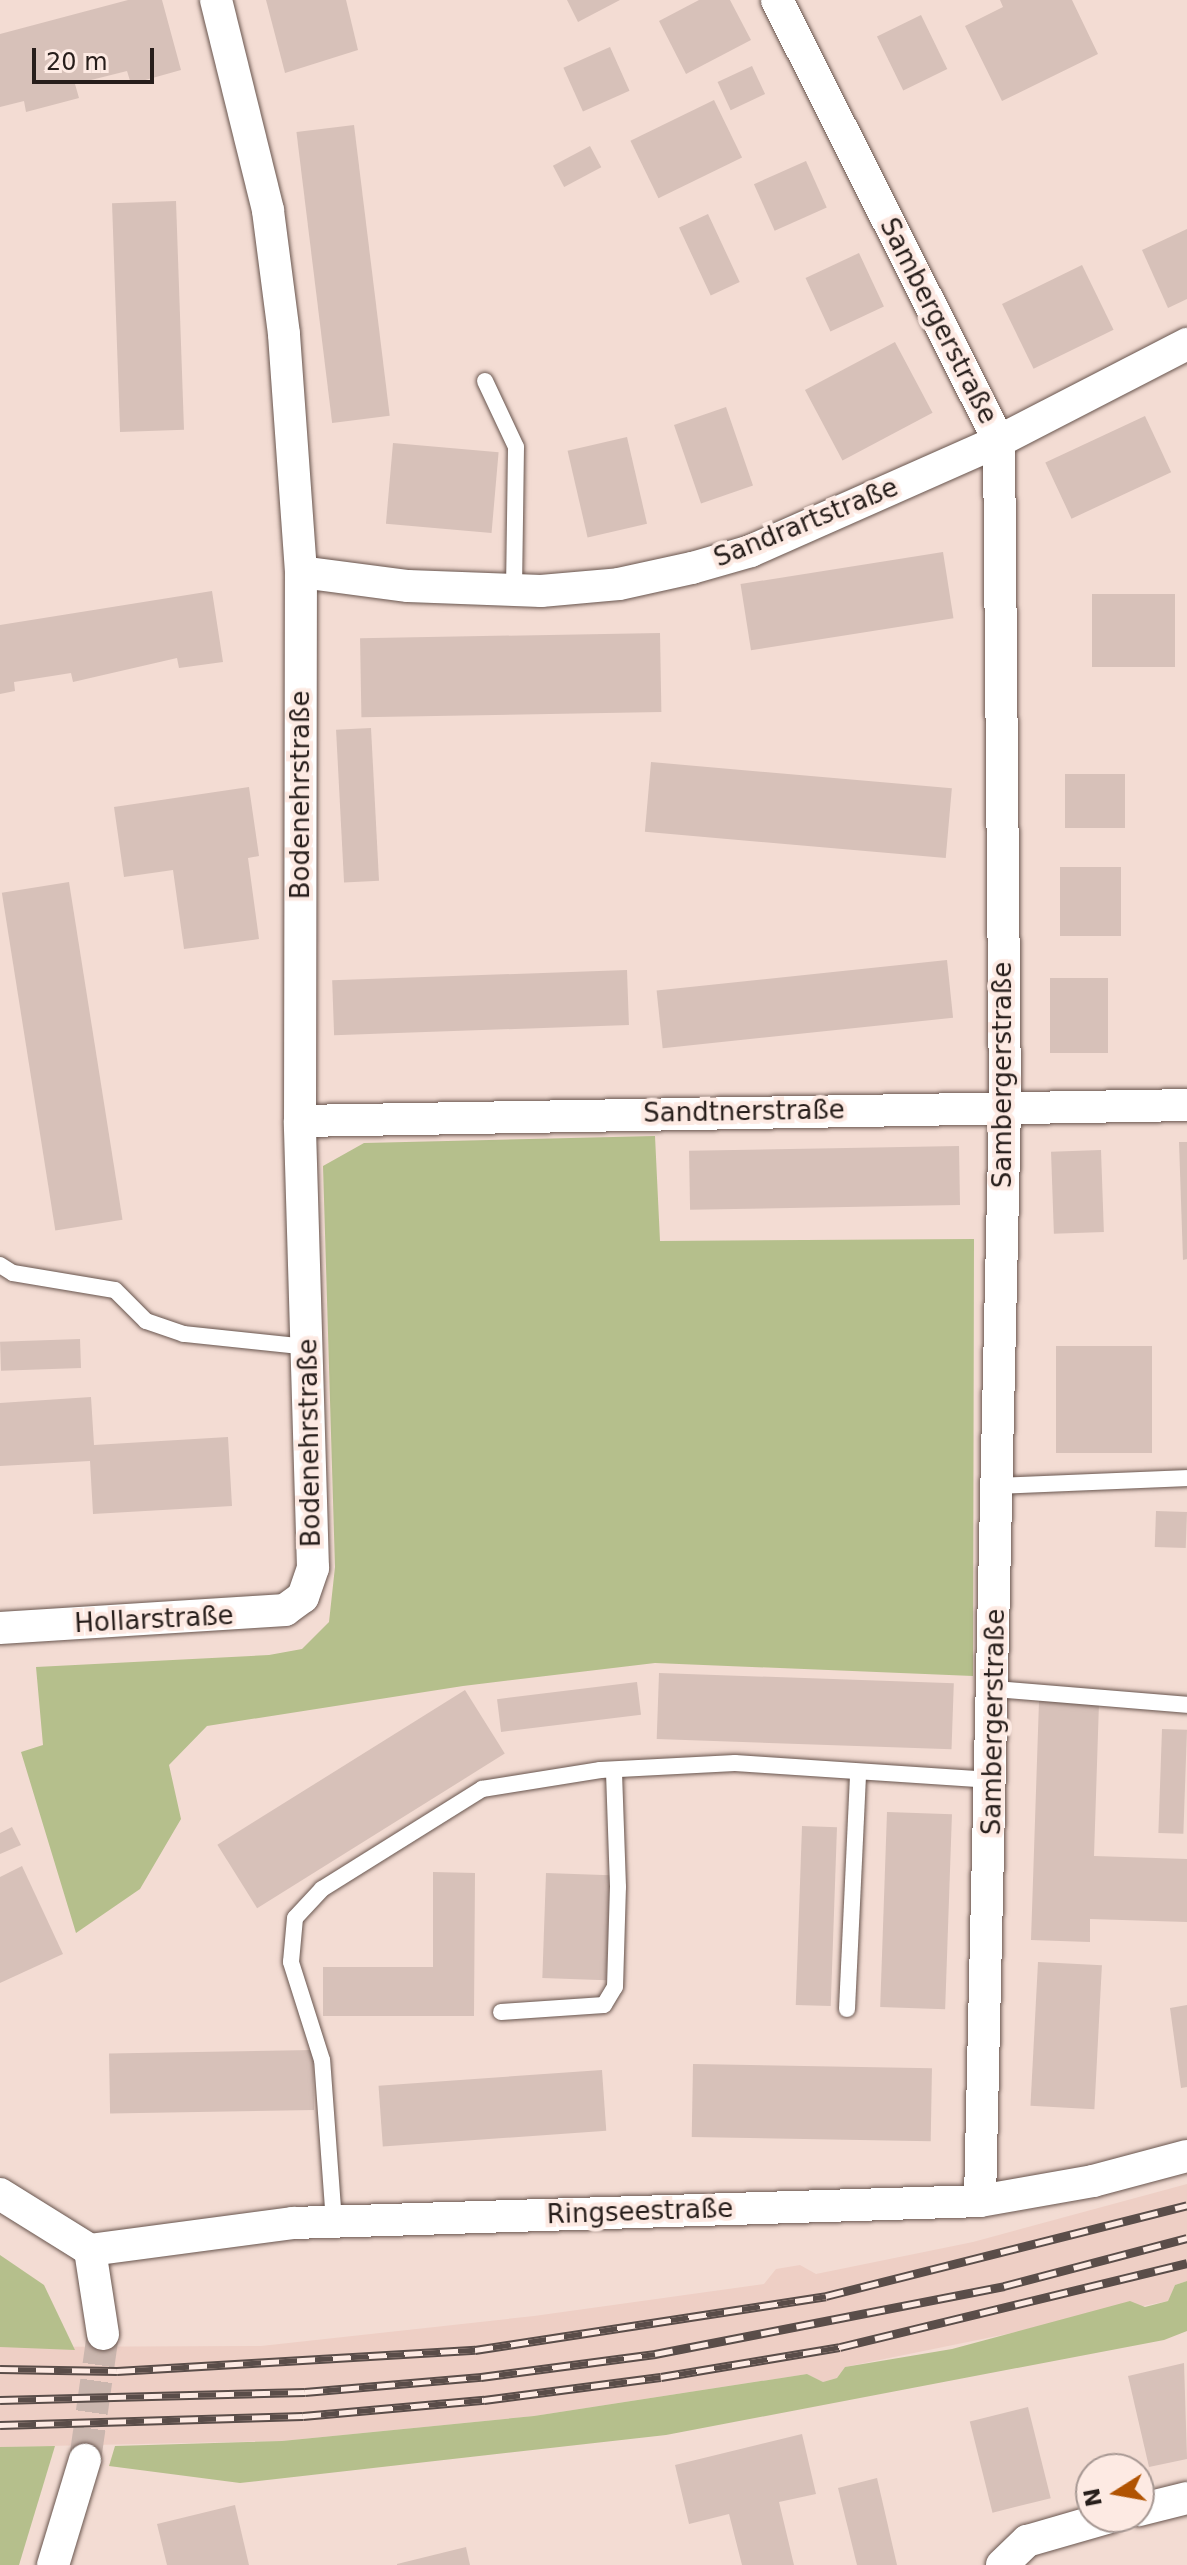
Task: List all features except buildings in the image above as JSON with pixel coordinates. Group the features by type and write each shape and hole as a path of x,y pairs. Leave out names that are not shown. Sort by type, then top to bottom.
{"street":[{"name":"Bodenehrstraße","path":"216,0 268,210 284,334 301,572 300,1121 313,1568 303,1597"},
{"name":"Sambergerstraße","path":"777,0 999,441 1005,1107 993,1780 980,2201"},
{"name":"Sandrartstraße","path":"301,572 408,586 514,591 619,584 751,551 999,441 1187,344"},
{"name":"Sandtnerstraße","path":"300,1121 1187,1105"},
{"name":"Hollarstraße","path":"0,1628 239,1617 285,1610 303,1597"},
{"name":"Ringseestraße","path":"90,2250 186,2234 334,2222 980,2201 1093,2181 1187,2156"},
{"path":"0,2194 90,2250 103,2334"},
{"path":"53,2565 85,2460"},
{"path":"1155,2506 1187,2498"},
{"path":"1002,2565 1027,2541 1075,2527"}],"lane":[{"path":"485,381 516,447 514,591"},
{"path":"0,1265 13,1273 115,1290 146,1321 184,1334 308,1347"},
{"path":"998,1486 1187,1478"},
{"path":"994,1689 1187,1705"},
{"path":"334,2222 322,2060 291,1962 295,1918 322,1889 482,1789 614,1770 735,1763 993,1780"},
{"path":"501,2012 604,2005 615,1987 618,1887 614,1770"},
{"path":"847,2009 858,1773"}],"shaded area":[{"path":"1187,2184 1187,2281 1175,2285 1168,2301 845,2367 837,2378 823,2382 807,2374 534,2416 282,2441 0,2447 0,2347 261,2346 534,2316 764,2284 776,2269 800,2265 816,2274 973,2242"}],"green space":[{"path":"655,1136 660,1241 974,1239 973,1676 655,1663 463,1686 207,1726 169,1765 181,1819 140,1889 76,1933 21,1752 43,1745 36,1667 269,1655 302,1649 329,1622 335,1567 323,1166 364,1143"},
{"path":"0,2255 44,2285 75,2350 0,2347"},
{"path":"1187,2281 1187,2331 1164,2340 666,2435 240,2483 109,2466 115,2446 282,2441 534,2416 807,2374 823,2382 837,2378 845,2367 952,2349 1130,2301 1145,2307 1168,2301 1175,2285"},
{"path":"55,2446 19,2565 0,2565 0,2447"}],"tunnel":[{"path":"85,2460 103,2334"}],"railway":[{"path":"0,2369 117,2371 475,2350 826,2296 1187,2205"},
{"path":"0,2400 305,2392 481,2377 655,2354 1004,2286 1187,2238"},
{"path":"0,2425 303,2416 484,2400 661,2377 840,2347 1187,2263"}]}
